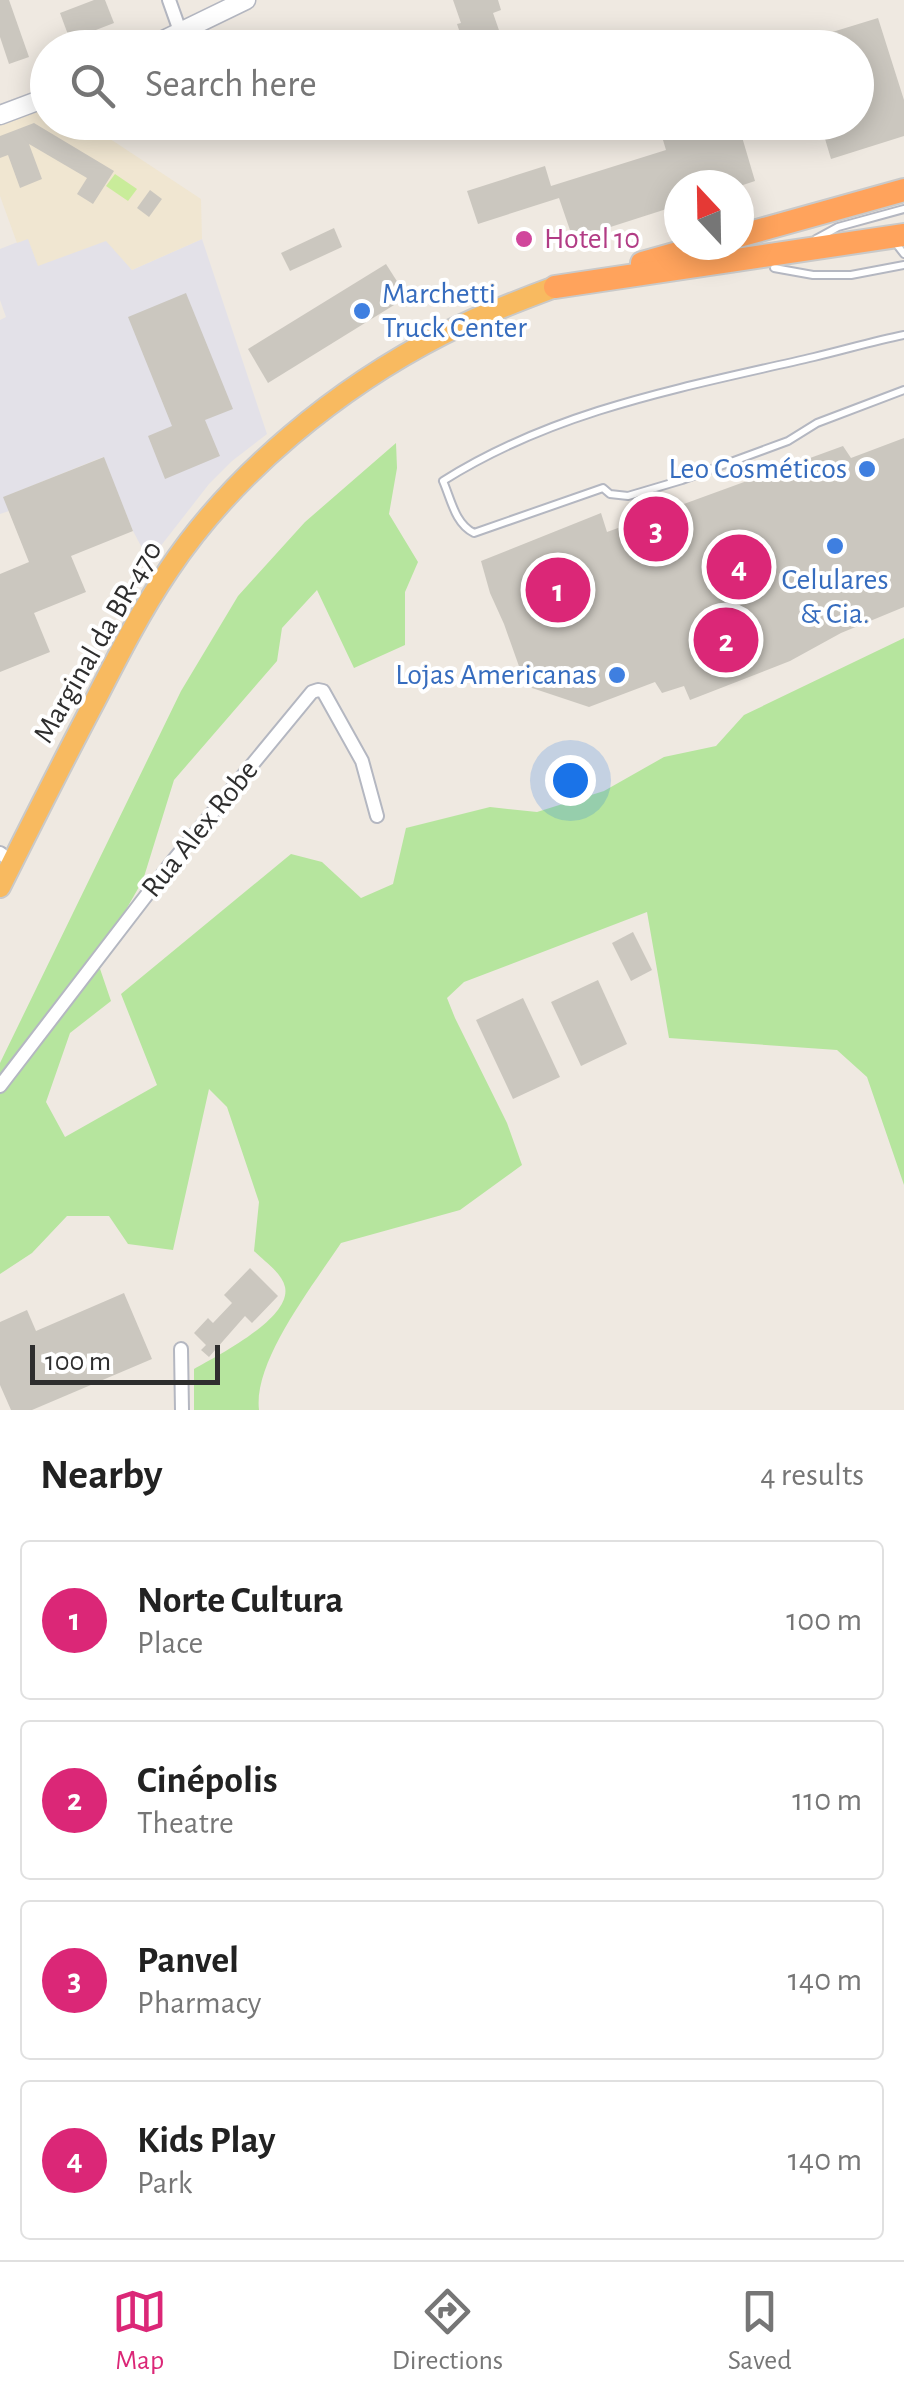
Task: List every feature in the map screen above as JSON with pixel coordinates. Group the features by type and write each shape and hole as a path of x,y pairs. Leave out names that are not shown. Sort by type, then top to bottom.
{"highway":[{"path":"754,232 904,190"},
{"path":"555,288 798,252 895,231"},
{"name":"Marginal da BR-470","path":"0,886 6,858 137,621 180,553 232,492 336,401 409,353 483,316 555,288 664,257"}],"main road":[{"path":"180,30 246,0"},
{"path":"0,116 30,104"}],"street":[{"path":"169,0 180,30"},
{"name":"Rua Alex Robe","path":"0,1086 172,862 312,692 323,691 362,761 377,816"},
{"path":"181,1348 182,1410"}],"lane":[{"path":"895,231 904,209"},
{"path":"798,252 774,268 850,274 904,265"},
{"path":"904,335 702,382 592,413 520,438 444,481 460,522 474,533 603,488 610,494 628,496 682,480 904,390"}],"shaded area":[{"path":"30,114 30,140 112,140 201,199 202,239 132,270 106,241 38,266 28,239 17,243 0,196 0,125"},
{"path":"28,238 107,241 132,270 202,239 267,434 209,484 149,561 103,457 4,497 9,511 0,514 0,320 6,317 0,300 0,249"}],"green space":[{"path":"115,174 137,189 128,201 106,186"},
{"path":"396,443 397,468 389,514 418,562 405,592 405,645 354,668 317,590 282,628 277,661 174,780 143,880 97,960 111,1001 70,1033 46,1102 65,1137 157,1085 121,994 291,854 322,862 361,898 393,884 406,828 490,807 537,812 604,791 664,757 716,746 744,715 904,638 904,1185 867,1077 837,1050 669,1038 647,912 464,982 447,998 507,1123 522,1165 460,1210 341,1243 275,1346 265,1369 259,1410 194,1410 194,1369 251,1335 284,1299 285,1287 280,1277 254,1251 259,1202 227,1107 209,1089 173,1250 128,1244 109,1216 67,1216 32,1253 0,1274 0,1063 181,691 238,596 305,522"}],"building":[{"path":"0,0 9,0 29,57 9,64 0,37"},
{"path":"94,0 105,0 114,23 96,30 66,30 60,13"},
{"path":"453,0 498,0 501,10 493,13 499,30 459,30 457,24 461,23"},
{"path":"878,18 904,100 904,136 831,159 825,140 874,140 874,30 839,30"},
{"path":"30,125 30,140 62,140 114,171 93,204 77,194 87,178 29,144 42,179 20,188 8,155 0,158 0,136"},
{"path":"663,140 743,140 752,170 664,170 664,210 573,239 559,198 478,224 467,191 545,166 551,186 666,150"},
{"path":"150,190 162,199 149,217 137,208"},
{"path":"334,228 342,247 290,271 281,253"},
{"path":"386,264 407,297 268,383 248,349"},
{"path":"186,293 233,409 205,420 220,456 165,479 148,436 172,426 128,317"},
{"path":"904,438 904,607 841,633 790,661 690,700 684,686 662,693 655,682 589,707 526,686 481,561 601,513 607,532 843,446 851,458"},
{"path":"104,457 133,531 71,556 86,592 34,613 50,652 0,672 0,574 29,562 3,497"},
{"path":"633,932 652,970 631,981 612,943"},
{"path":"598,980 627,1044 581,1066 551,1002"},
{"path":"523,998 560,1077 513,1099 476,1020"},
{"path":"250,1268 278,1296 252,1323 245,1316 209,1357 201,1350 206,1345 194,1333 208,1318 213,1323 232,1303 224,1295"},
{"path":"124,1293 152,1359 32,1410 11,1410 0,1385 0,1322 27,1310 36,1331"}],"place":[{"name":"Hotel 10","path":"524,239"},
{"name":"Marchetti Truck Center","path":"362,311"},
{"name":"Leo Cosméticos","path":"867,469"},
{"name":"Panvel","path":"656,529"},
{"name":"Celulares & Cia.","path":"835,546"},
{"name":"Kids Play","path":"739,567"},
{"name":"Norte Cultura","path":"558,590"},
{"name":"Cinépolis","path":"726,640"},
{"name":"Lojas Americanas","path":"617,675"}]}
